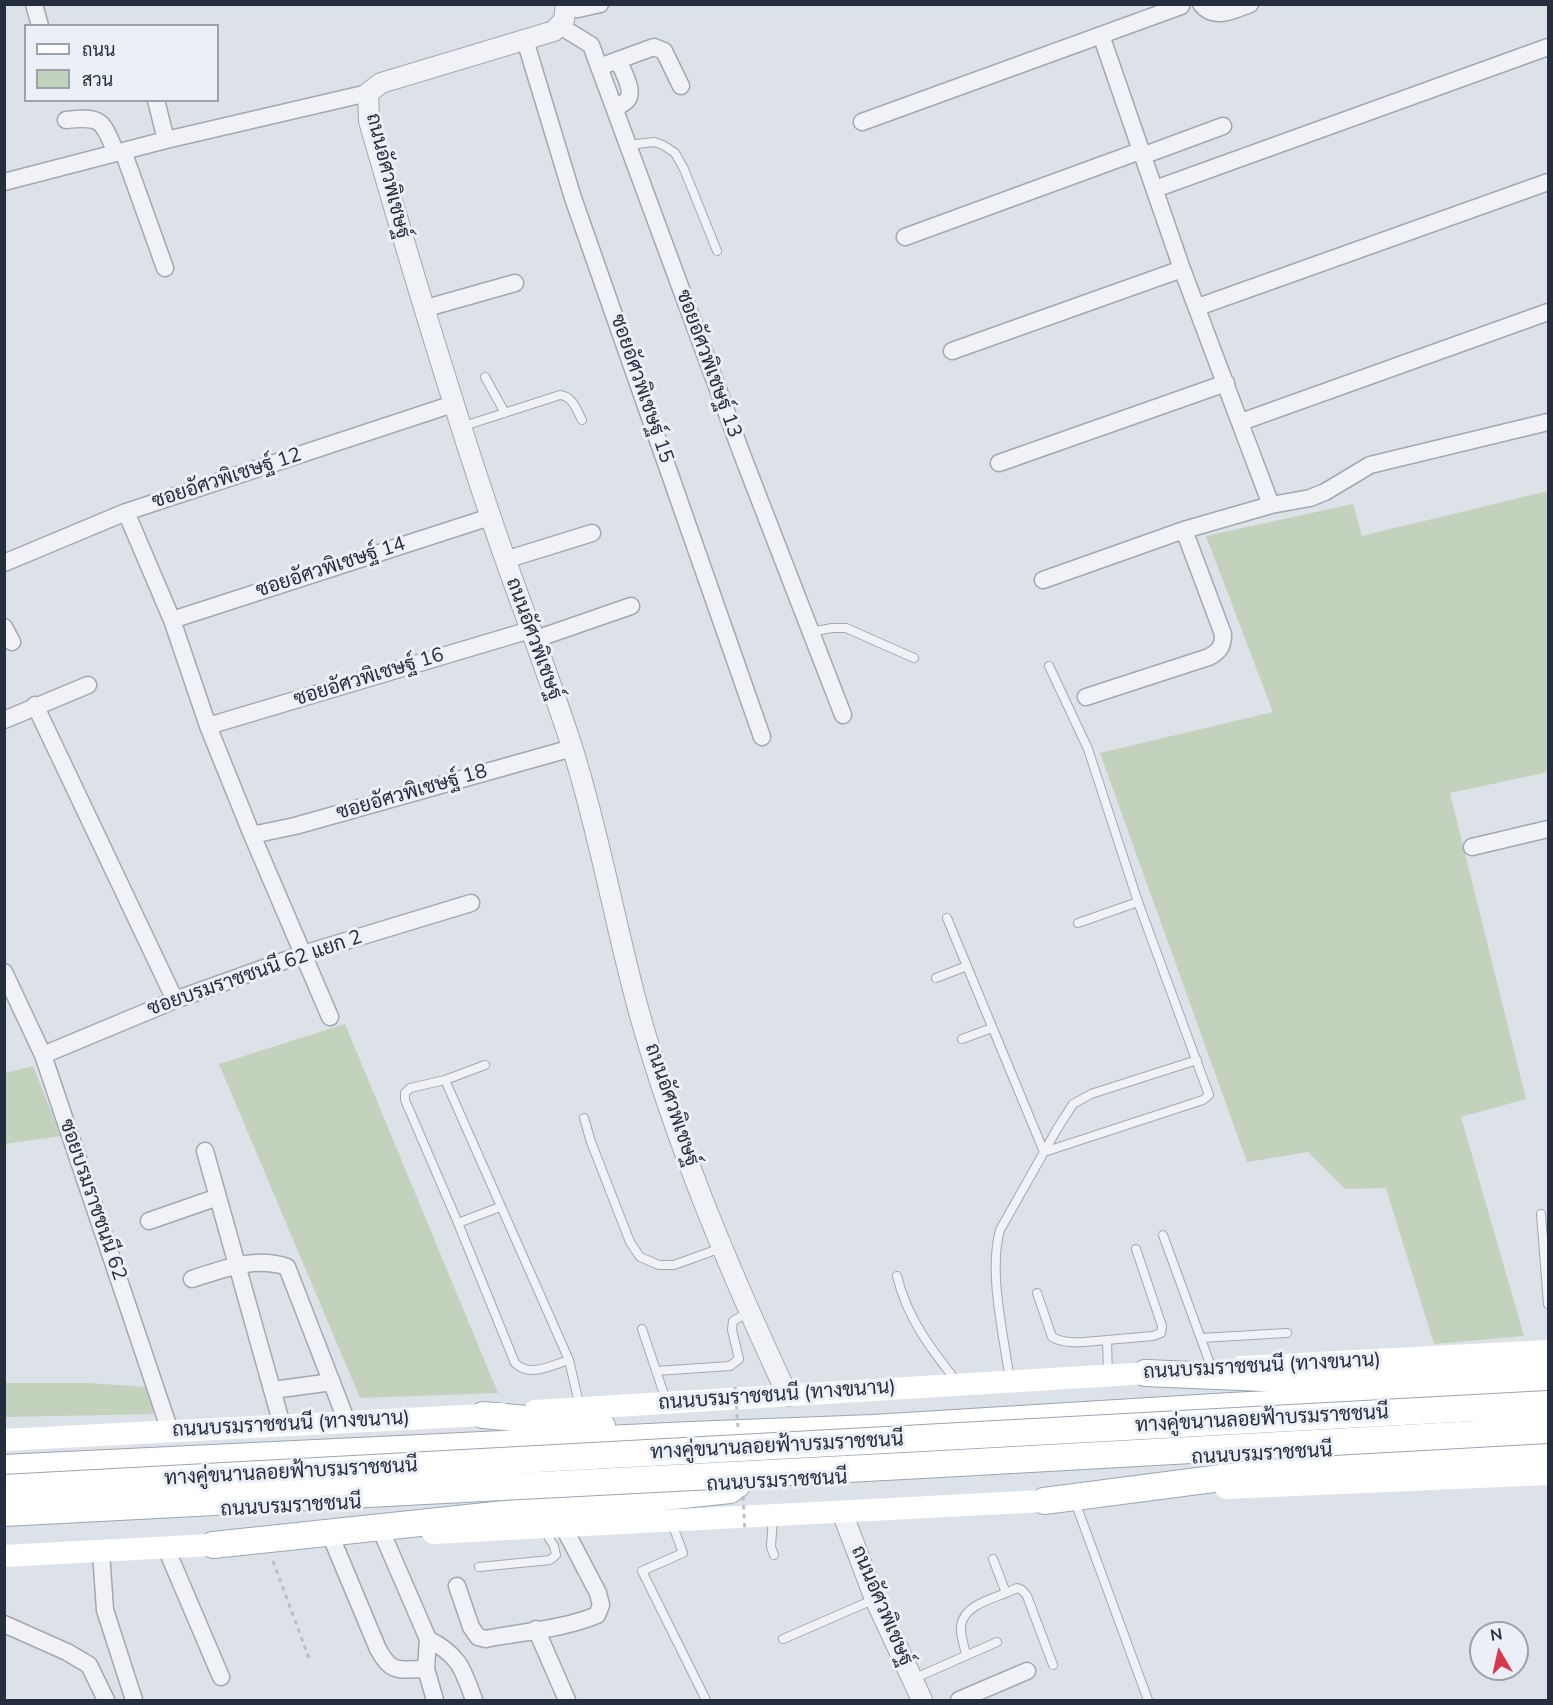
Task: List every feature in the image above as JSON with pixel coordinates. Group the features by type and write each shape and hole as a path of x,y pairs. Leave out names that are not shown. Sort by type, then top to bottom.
{"main road":[{"name":"ถนนบรมราชชนนี (ทางขนาน)","path":"4,1440 483,1415 1145,1373 1548,1351"},
{"path":"1145,1373 1312,1380 1548,1369"},
{"path":"4,1468 873,1428 1548,1390"},
{"name":"ทางคู่ขนานลอยฟ้าบรมราชชนนี","path":"4,1488 1548,1404"},
{"path":"483,1415 690,1435"},
{"name":"ทางคู่ขนานลอยฟ้าบรมราชชนนี","path":"4,1513 1548,1430"},
{"name":"ถนนบรมราชชนนี","path":"4,1522 1548,1439"},
{"path":"1044,1501 1321,1465 1548,1454"},
{"path":"4,1556 1044,1501 1221,1488 1548,1473"},
{"path":"213,1545 730,1491 738,1484"}],"street":[{"path":"34,4 39,24"},
{"path":"564,13 600,4"},
{"path":"1201,4 1206,10 1216,14 1250,4"},
{"path":"862,122 1181,6"},
{"name":"ถนนอัศวพิเชษฐ์","path":"564,13 554,31 381,83 368,93 369,121 453,404 490,517 572,748 602,856 639,1012 670,1107 721,1248 788,1396"},
{"name":"ซอยอัศวพิเชษฐ์ 13","path":"564,13 591,45 739,446 843,715"},
{"path":"1101,35 1182,268 1271,505"},
{"name":"ซอยอัศวพิเชษฐ์ 15","path":"525,39 573,198 762,737"},
{"path":"599,67 654,47 660,47 681,86"},
{"path":"1155,189 1548,47"},
{"path":"615,108 627,100 629,95 629,87 618,60"},
{"path":"4,182 166,140 368,93"},
{"path":"156,102 166,140"},
{"path":"66,120 88,117 97,120 103,126 119,152 165,268"},
{"path":"905,237 1223,126"},
{"path":"1198,307 1548,182"},
{"path":"952,351 1182,268"},
{"path":"423,309 515,283"},
{"path":"1241,422 1548,312"},
{"path":"999,464 1226,383"},
{"name":"ซอยอัศวพิเชษฐ์ 12","path":"4,563 126,512 453,404"},
{"path":"1043,580 1184,530 1271,505 1310,498 1325,492 1370,465 1548,422"},
{"path":"126,512 172,620 208,726 252,835 330,1017"},
{"name":"ซอยอัศวพิเชษฐ์ 14","path":"172,620 490,517"},
{"path":"1086,697 1209,657 1218,652 1223,645 1223,634 1184,530"},
{"path":"505,560 592,533"},
{"name":"ซอยอัศวพิเชษฐ์ 16","path":"208,726 631,606"},
{"path":"4,720 35,705 88,685"},
{"path":"35,705 175,1000"},
{"name":"ซอยอัศวพิเชษฐ์ 18","path":"252,835 295,826 572,748"},
{"path":"1472,847 1548,829"},
{"name":"ซอยบรมราชชนนี 62 แยก 2","path":"43,1055 175,1000 303,954 471,903"},
{"name":"ซอยบรมราชชนนี 62","path":"4,972 43,1055 170,1431"},
{"path":"205,1151 282,1425"},
{"path":"149,1221 218,1197"},
{"path":"192,1279 237,1264 278,1264 287,1267 347,1422"},
{"path":"273,1390 332,1382"},
{"name":"ถนนอัศวพิเชษฐ์","path":"842,1512 875,1599 922,1701"},
{"path":"457,1586 471,1627 478,1637 486,1639 584,1620 597,1615 601,1605 598,1593 552,1527"},
{"path":"383,1535 428,1639 426,1669 435,1701"},
{"path":"332,1539 386,1665 394,1669 426,1669"},
{"path":"166,1548 220,1677"},
{"path":"102,1552 105,1610 134,1701"},
{"path":"4,1624 67,1652 89,1665 106,1701"},
{"path":"536,1629 567,1701"},
{"path":"428,1639 441,1646 456,1659 474,1701"},
{"path":"959,1701 1027,1671"}],"lane":[{"path":"628,145 654,142 675,153 684,169 717,251"},
{"path":"485,377 505,413"},
{"path":"461,427 560,395 572,400 582,420"},
{"path":"810,632 846,628 914,658"},
{"path":"1044,1152 1203,1100 1209,1095 1138,902 1088,749 1049,666"},
{"path":"1078,923 1138,902"},
{"path":"947,918 1044,1152"},
{"path":"936,978 967,966"},
{"path":"962,1039 992,1028"},
{"path":"1010,1382 994,1267 995,1246 1000,1230 1044,1152 1073,1104 1091,1094 1197,1060"},
{"path":"485,1065 445,1080 410,1088 405,1093 405,1100 458,1223 514,1363 520,1368 533,1371 569,1360"},
{"path":"445,1080 569,1360 580,1409"},
{"path":"584,1118 630,1242 640,1257 660,1265 674,1264 721,1248"},
{"path":"458,1223 501,1207"},
{"path":"1541,1214 1548,1304"},
{"path":"1163,1235 1212,1369"},
{"path":"1037,1293 1052,1337 1058,1341 1107,1340 1153,1336 1161,1333 1162,1326 1136,1249"},
{"path":"897,1276 909,1314 925,1341 959,1385"},
{"path":"656,1371 730,1366 739,1359 732,1330 733,1322 749,1312"},
{"path":"642,1329 667,1403"},
{"path":"1201,1338 1287,1333"},
{"path":"1107,1340 1108,1376"},
{"path":"1074,1499 1148,1701"},
{"path":"773,1515 771,1547 774,1555"},
{"path":"671,1521 683,1553 642,1571 706,1701"},
{"path":"479,1567 550,1560 556,1555 552,1527"},
{"path":"993,1559 1006,1593"},
{"path":"966,1654 961,1625 966,1613 978,1605 1017,1588 1027,1596 1053,1665"},
{"path":"783,1639 875,1599"},
{"path":"912,1679 997,1642"}],"path":[{"path":"266,1542 310,1661"}],"green space":[{"path":"1548,491 1548,772 1450,793 1526,1099 1461,1117 1524,1336 1434,1344 1386,1188 1345,1189 1308,1152 1247,1162 1100,753 1273,712 1206,536 1353,504 1362,536"},
{"path":"345,1024 499,1393 360,1398 219,1064"},
{"path":"33,1066 61,1136 5,1144 5,1073"},
{"path":"4,1383 88,1383 147,1387 154,1414 5,1417"}]}
